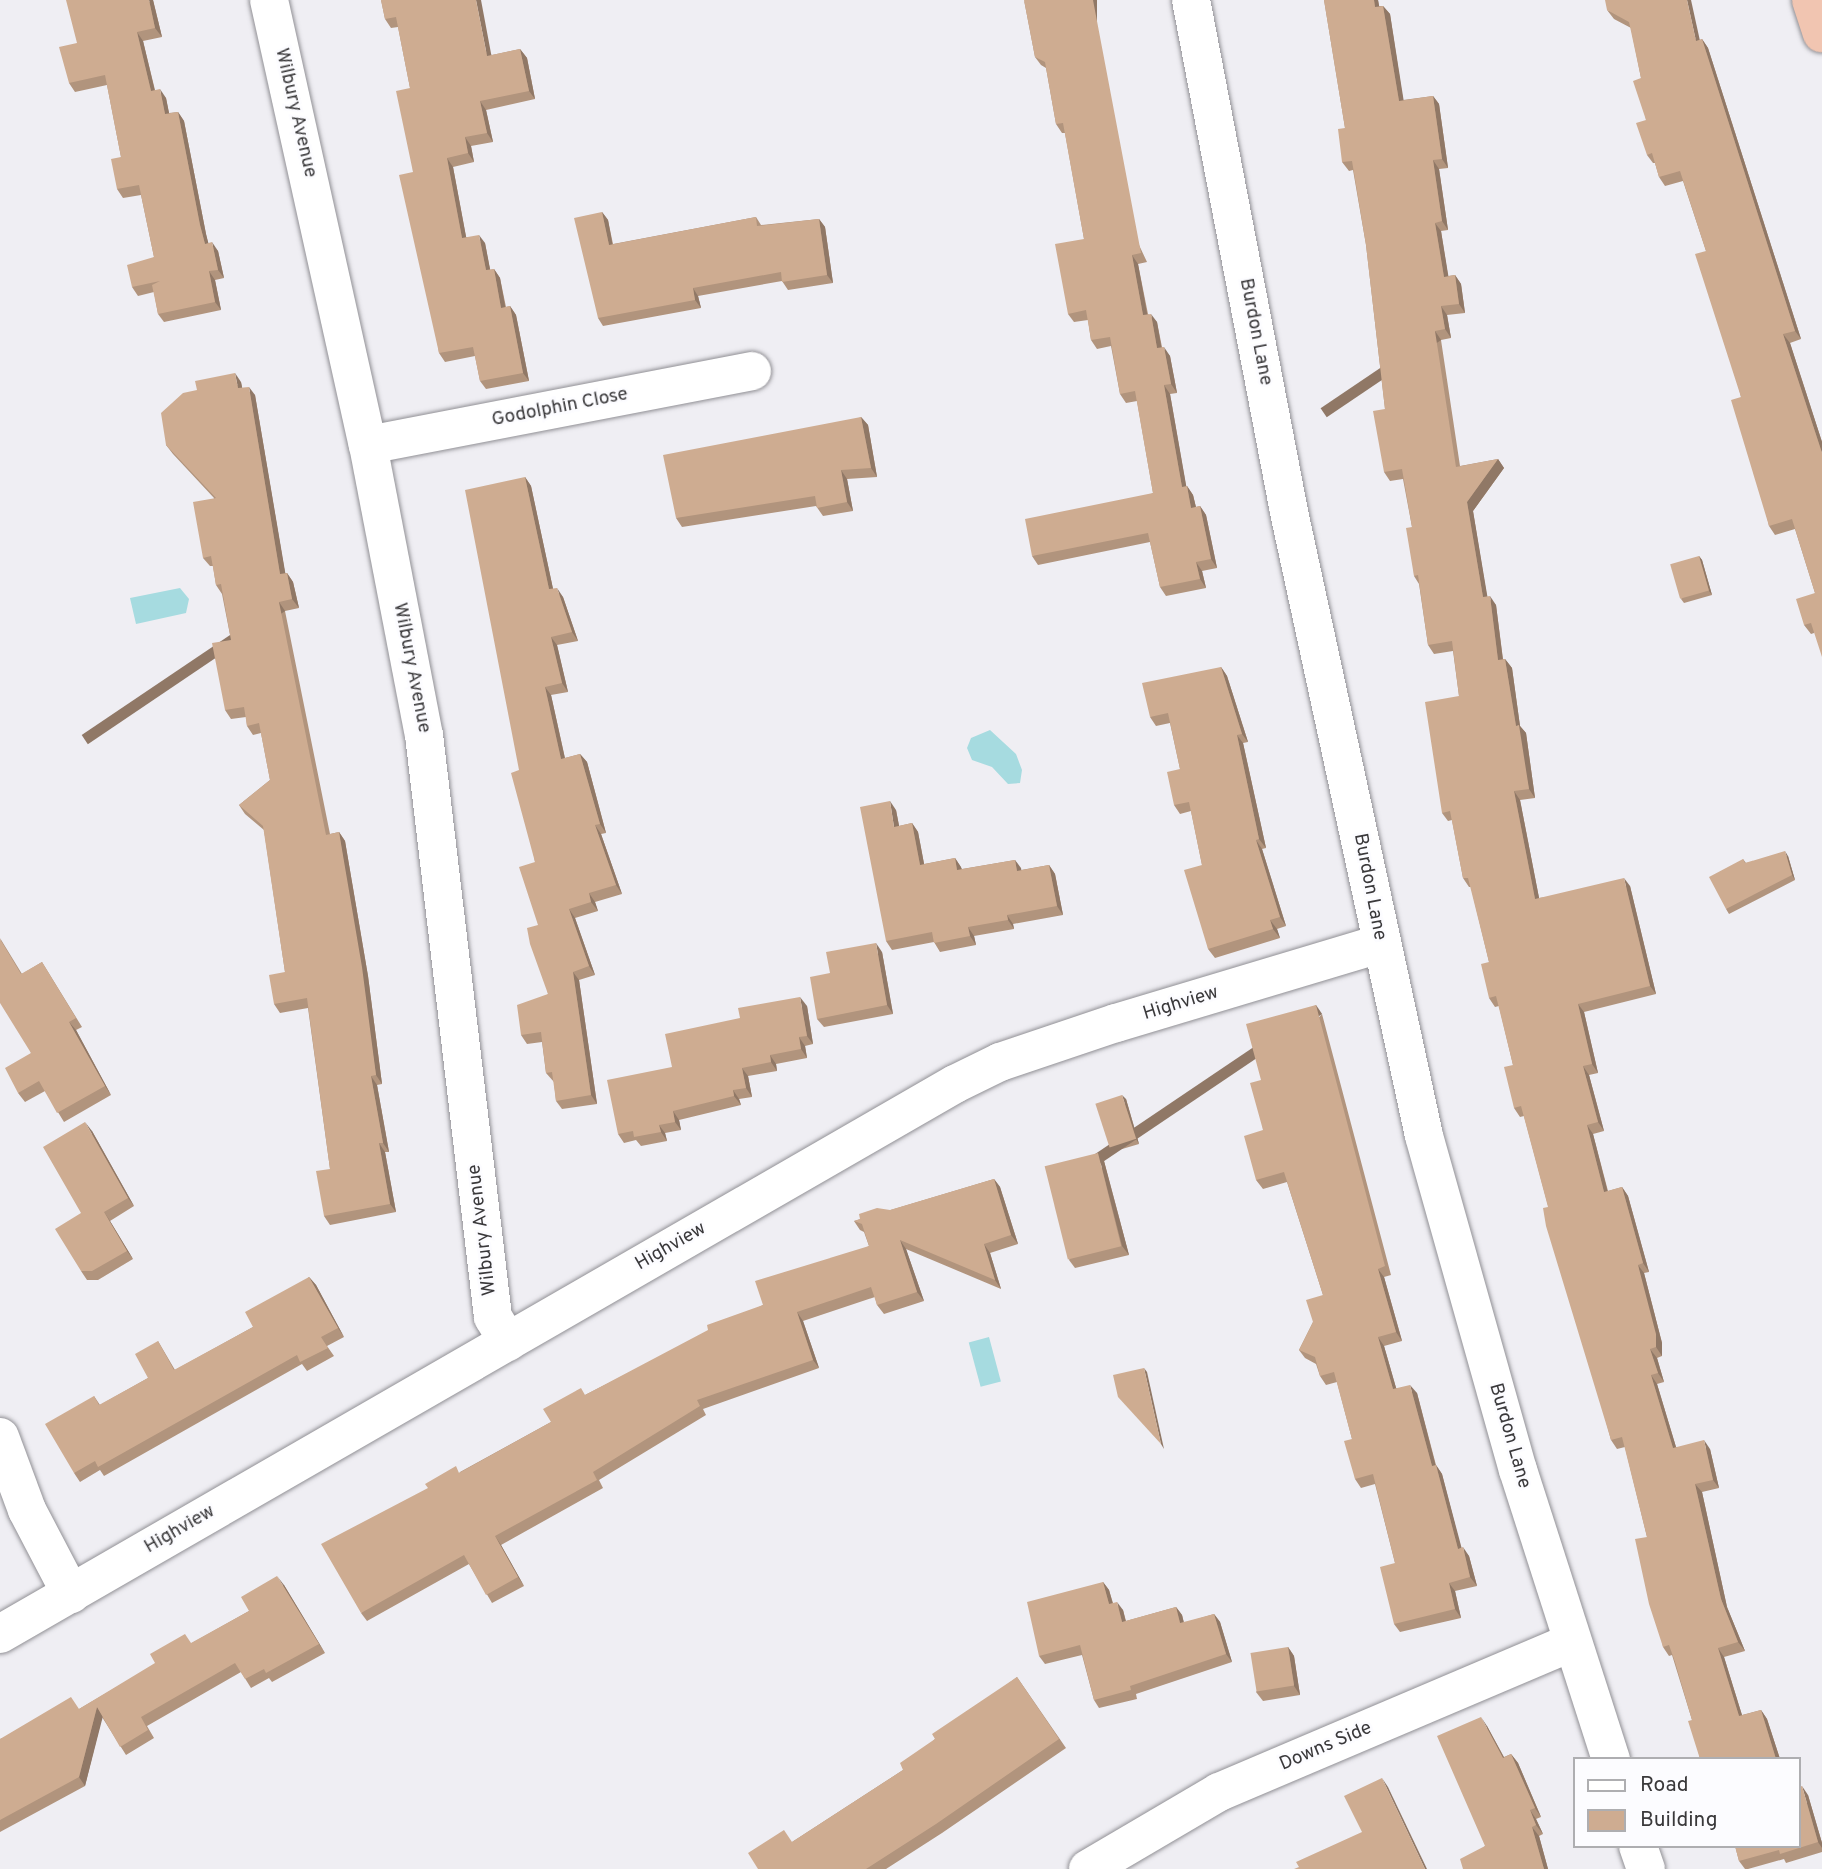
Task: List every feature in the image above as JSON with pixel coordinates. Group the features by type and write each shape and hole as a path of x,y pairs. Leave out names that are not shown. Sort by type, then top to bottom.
{"highway":[{"path":"1811,0 1822,33"}],"street":[{"name":"Wilbury Avenue","path":"270,0 368,445 424,735 493,1317 508,1342"},
{"name":"Burdon Lane","path":"1191,0 1289,512 1380,944 1424,1136 1518,1470 1610,1757"},
{"name":"Godolphin Close","path":"368,445 752,371"},
{"name":"Highview","path":"0,1634 911,1107 1000,1062 1380,944"},
{"path":"0,1437 11,1474 71,1594"},
{"name":"Downs Side","path":"1088,1869 1219,1792 1573,1642"},
{"path":"1639,1848 1646,1869"}],"water":[{"path":"180,588 189,599 186,613 136,624 130,598"},
{"path":"990,730 1016,754 1022,770 1020,783 1008,784 992,767 972,760 967,748 971,738"},
{"path":"989,1337 1001,1381 981,1387 969,1342"}],"building":[{"path":"66,0 149,0 155,28 137,32 151,91 160,89 165,114 178,112 200,225 205,244 212,242 218,270 209,271 215,302 158,314 152,285 160,281 132,287 127,265 154,257 139,185 117,189 111,159 121,157 105,75 69,83 59,47 77,43"},
{"path":"381,0 476,0 487,56 520,49 529,91 480,101 487,133 465,137 468,153 447,158 462,238 479,235 486,270 494,269 501,308 510,306 523,373 480,381 473,347 439,353 399,175 413,172 396,91 410,88 396,17 385,19"},
{"path":"1024,0 1093,0 1141,253 1132,255 1143,315 1151,314 1157,348 1164,347 1171,384 1164,385 1182,487 1187,486 1191,508 1200,506 1211,559 1196,562 1200,579 1160,587 1148,533 1032,556 1025,519 1153,493 1135,391 1120,394 1110,337 1091,340 1086,310 1068,314 1055,244 1084,239 1063,123 1056,124 1045,62 1035,57"},
{"path":"1324,0 1374,0 1375,7 1383,6 1399,101 1433,96 1442,159 1433,160 1442,221 1435,223 1444,277 1455,275 1459,304 1441,306 1445,329 1435,331 1456,467 1498,459 1467,502 1483,597 1490,596 1498,660 1505,659 1516,726 1519,725 1529,789 1514,791 1535,899 1624,878 1650,986 1578,1004 1592,1064 1583,1066 1598,1122 1587,1125 1604,1192 1622,1187 1643,1263 1638,1265 1656,1334 1656,1347 1650,1349 1658,1373 1651,1375 1673,1448 1704,1440 1713,1480 1695,1484 1721,1599 1738,1642 1718,1648 1739,1716 1761,1710 1775,1757 1699,1757 1675,1662 1669,1645 1663,1647 1649,1604 1635,1539 1647,1537 1622,1437 1611,1440 1546,1226 1543,1208 1548,1207 1521,1106 1514,1108 1504,1067 1513,1065 1496,996 1489,998 1481,964 1489,962 1468,878 1463,878 1450,811 1442,813 1425,702 1459,696 1452,641 1428,645 1418,575 1414,576 1406,528 1412,527 1402,469 1384,472 1373,411 1385,409 1366,245 1352,161 1342,162 1338,129 1345,128"},
{"path":"1605,0 1687,0 1696,41 1702,39 1795,331 1783,334 1822,453 1822,657 1811,623 1804,625 1796,599 1815,593 1792,519 1769,526 1731,400 1741,397 1695,254 1706,251 1680,171 1659,177 1652,153 1647,155 1636,123 1646,120 1633,81 1641,78 1629,22 1607,10"},
{"path":"602,212 609,245 756,217 757,226 819,219 827,275 782,282 781,272 693,288 695,300 598,318 574,218"},
{"path":"235,373 238,388 249,387 280,574 287,573 292,599 279,602 326,835 339,832 362,967 376,1075 371,1076 390,1204 324,1216 316,1171 330,1169 307,998 274,1004 269,975 285,972 263,826 239,805 270,780 259,723 247,726 244,707 225,710 212,643 231,640 221,584 216,585 211,556 203,558 193,502 216,498 166,445 161,413 183,393 197,390 195,381"},
{"path":"861,417 871,468 841,470 847,502 817,508 815,496 676,518 663,455"},
{"path":"525,477 549,589 557,588 572,632 551,637 562,683 545,687 561,759 580,754 600,824 595,825 616,885 589,893 591,902 569,909 589,966 573,972 591,1095 556,1101 552,1072 546,1073 541,1032 521,1035 517,1005 548,994 530,944 527,928 538,925 519,867 535,862 511,773 519,770 465,490"},
{"path":"1699,556 1709,591 1680,599 1670,564"},
{"path":"1221,667 1242,734 1237,735 1259,839 1256,840 1280,917 1270,920 1273,929 1208,949 1184,870 1202,865 1189,802 1174,805 1167,772 1180,769 1168,713 1150,717 1142,683"},
{"path":"890,801 894,827 912,823 920,865 955,858 957,870 1015,860 1017,871 1049,865 1057,906 1007,915 1008,920 968,927 970,936 934,943 932,932 886,941 860,807"},
{"path":"1785,851 1792,875 1726,909 1709,877 1743,859 1745,863"},
{"path":"0,939 21,974 42,962 76,1018 69,1022 105,1086 57,1113 39,1081 18,1093 5,1068 31,1053 0,1003"},
{"path":"876,943 887,1005 817,1019 810,977 830,973 826,952"},
{"path":"800,997 807,1036 799,1037 801,1049 770,1055 771,1062 742,1068 746,1088 733,1090 734,1096 673,1111 675,1122 659,1125 661,1132 634,1137 633,1131 618,1134 607,1080 672,1067 665,1034 740,1018 738,1008"},
{"path":"1316,1005 1385,1266 1378,1269 1396,1332 1378,1337 1393,1389 1410,1385 1432,1466 1436,1465 1458,1549 1463,1547 1470,1577 1449,1583 1455,1609 1394,1624 1380,1567 1395,1563 1373,1474 1355,1479 1344,1441 1352,1439 1334,1372 1320,1376 1315,1357 1299,1350 1313,1322 1306,1300 1323,1295 1284,1172 1256,1180 1244,1136 1263,1130 1250,1083 1261,1080 1246,1024"},
{"path":"1122,1095 1136,1139 1110,1147 1095,1104"},
{"path":"85,1122 128,1198 104,1212 127,1251 92,1271 81,1271 55,1229 81,1213 43,1147"},
{"path":"1098,1153 1121,1246 1068,1259 1045,1166"},
{"path":"994,1179 1011,1235 984,1244 995,1280 900,1240 917,1292 877,1305 871,1287 797,1312 813,1360 697,1400 700,1406 593,1472 597,1480 495,1536 518,1577 486,1595 464,1555 361,1613 321,1544 428,1488 425,1484 456,1466 459,1473 551,1422 543,1409 581,1388 585,1395 708,1330 707,1325 763,1305 755,1281 869,1246 862,1224 854,1221 860,1219 859,1214 877,1208 890,1210"},
{"path":"309,1277 338,1328 321,1337 328,1348 300,1362 297,1355 98,1467 95,1461 74,1473 45,1424 94,1396 99,1405 148,1378 135,1354 158,1341 174,1370 253,1327 245,1312"},
{"path":"1144,1368 1161,1444 1118,1397 1113,1375"},
{"path":"277,1576 319,1644 266,1673 264,1669 245,1679 235,1663 141,1717 148,1730 120,1747 97,1707 79,1777 0,1820 0,1739 71,1697 79,1709 155,1663 150,1654 185,1634 191,1643 249,1611 241,1597"},
{"path":"1103,1582 1109,1604 1117,1602 1122,1622 1176,1607 1180,1623 1214,1614 1226,1654 1130,1686 1131,1690 1094,1700 1080,1645 1039,1656 1027,1602"},
{"path":"1288,1647 1294,1686 1257,1691 1250,1653"},
{"path":"1017,1677 1059,1739 866,1869 758,1869 748,1853 784,1830 792,1842 903,1770 900,1763 935,1739 932,1734"},
{"path":"1481,1717 1503,1758 1511,1754 1535,1808 1530,1810 1536,1825 1532,1827 1544,1869 1463,1869 1460,1859 1485,1846 1437,1736"},
{"path":"1382,1778 1425,1869 1294,1869 1299,1867 1296,1862 1362,1832 1344,1796"},
{"path":"1801,1786 1818,1842 1801,1847"},
{"path":"1736,1848 1799,1848 1780,1854 1779,1850 1739,1861"}]}
